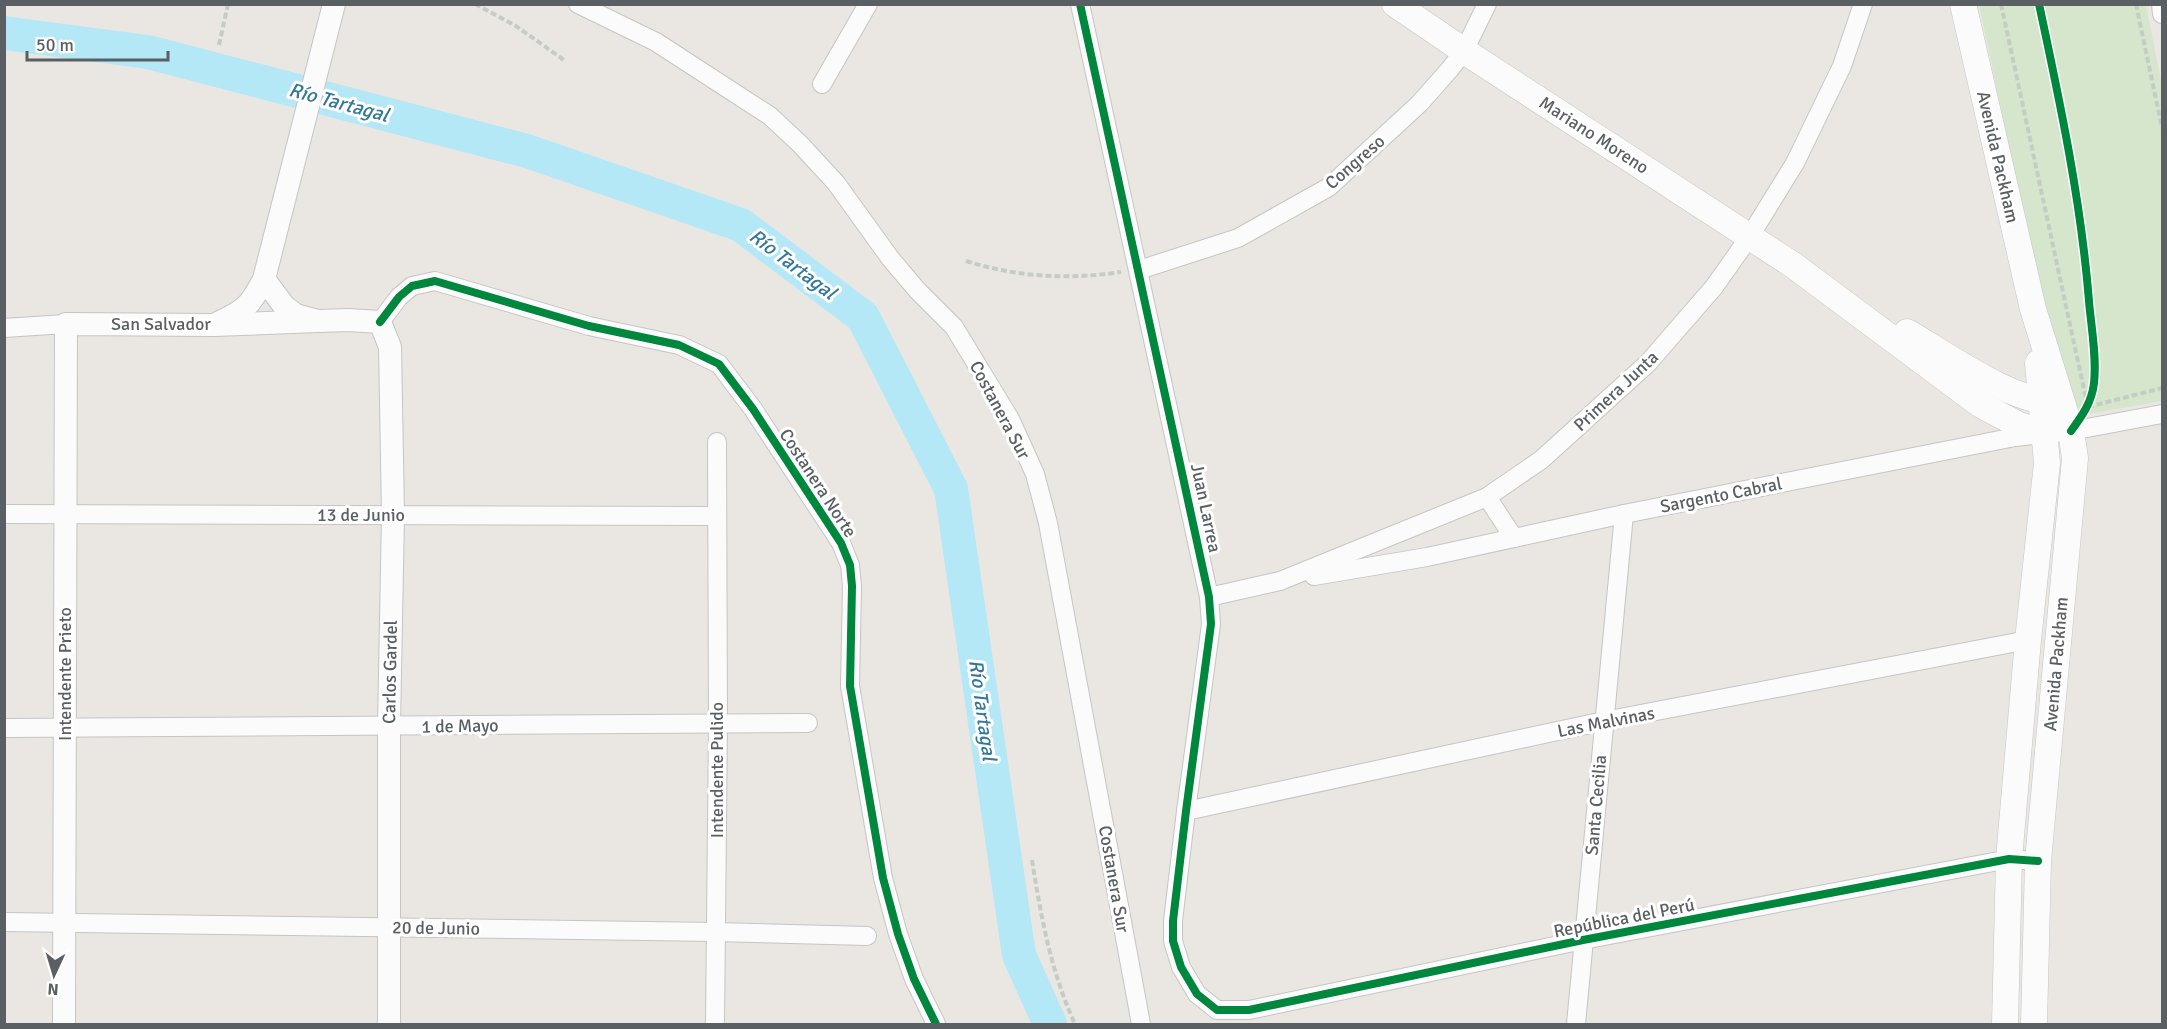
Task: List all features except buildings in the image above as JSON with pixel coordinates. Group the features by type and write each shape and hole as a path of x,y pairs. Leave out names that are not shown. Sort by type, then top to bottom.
{"main road":[{"name":"Mariano Moreno","path":"1395,4 1793,265 1981,405 2019,425 2045,434"},
{"name":"Avenida Packham","path":"1963,4 2052,402 2071,431 2075,458 2038,861 2034,1024"},
{"name":"Mariano Moreno","path":"1793,265 2001,387 2025,398 2052,402"},
{"name":"Avenida Packham","path":"2005,1024 2009,859 2028,640 2047,463 2045,434 2052,402"}],"street":[{"path":"214,325 237,315 251,304 264,279 334,4"},
{"name":"Costanera Sur","path":"578,4 656,42 770,116 800,144 837,183 890,258 917,290 954,327 1010,419 1035,474 1048,523 1141,1024"},
{"path":"822,84 868,4"},
{"name":"Juan Larrea","path":"1080,4 1209,597 1211,624 1186,811 1173,921 1173,941 1182,967 1197,994 1217,1010"},
{"name":"Congreso","path":"1139,270 1238,238 1329,187 1420,103 1464,51 1487,4"},
{"name":"Primera Junta","path":"1209,597 1280,581 1486,497 1541,460 1648,363 1714,287 1750,236 1795,163 1842,66 1863,4"},
{"path":"2161,4 2163,14"},
{"path":"264,279 284,306 296,315 318,321"},
{"name":"Costanera Norte","path":"380,322 399,297 412,286 435,281 589,326 679,345 719,364 753,410 841,543 850,565 852,586 850,686 883,878 898,934 914,979 936,1024"},
{"name":"San Salvador","path":"4,328 66,324 214,325 348,320 380,322"},
{"name":"Carlos Gardel","path":"380,322 390,347 392,369 389,1024"},
{"name":"Intendente Prieto","path":"64,1024 66,324"},
{"name":"Sargento Cabral","path":"1280,581 1427,558 1624,514 2015,437 2071,431 2163,414"},
{"name":"Intendente Pulido","path":"715,1024 718,723 717,442"},
{"path":"1486,497 1514,538"},
{"name":"13 de Junio","path":"4,514 717,516"},
{"name":"Santa Cecilia","path":"1576,1024 1624,514"},
{"name":"Las Malvinas","path":"1186,811 1604,721 2028,640"},
{"name":"1 de Mayo","path":"4,728 808,723"},
{"name":"República del Perú","path":"1217,1010 1250,1010 1584,940 2009,859 2038,861"},
{"name":"20 de Junio","path":"4,922 867,936"}],"path":[{"path":"219,45 228,4"},
{"path":"475,4 516,26 564,60"},
{"path":"2136,4 2163,128"},
{"path":"966,261 996,271 1043,276 1095,276 1139,270"},
{"path":"2088,407 2163,388"},
{"path":"2071,431 2088,407 2092,391"},
{"path":"1032,860 1044,934 1063,999 1075,1024"}],"green space":[{"path":"1979,5 2146,5 2162,86 2162,401 2078,416 2046,321"}],"waterway":[{"name":"Río Tartagal","path":"4,33 148,52 527,151 741,225 863,317 951,489 1019,955 1050,1024"}],"cycle path":[{"path":"1080,4 1209,597 1211,624 1173,921 1173,941 1181,967 1197,994 1217,1010 1249,1010 1583,940 2009,859 2038,861"},
{"path":"2039,4 2062,115 2081,226 2094,352 2095,373 2089,403 2071,431"},
{"path":"380,322 399,297 412,286 435,281 589,326 679,345 719,364 753,409 841,543 850,565 852,586 850,686 883,878 898,934 914,979 936,1024"}]}
